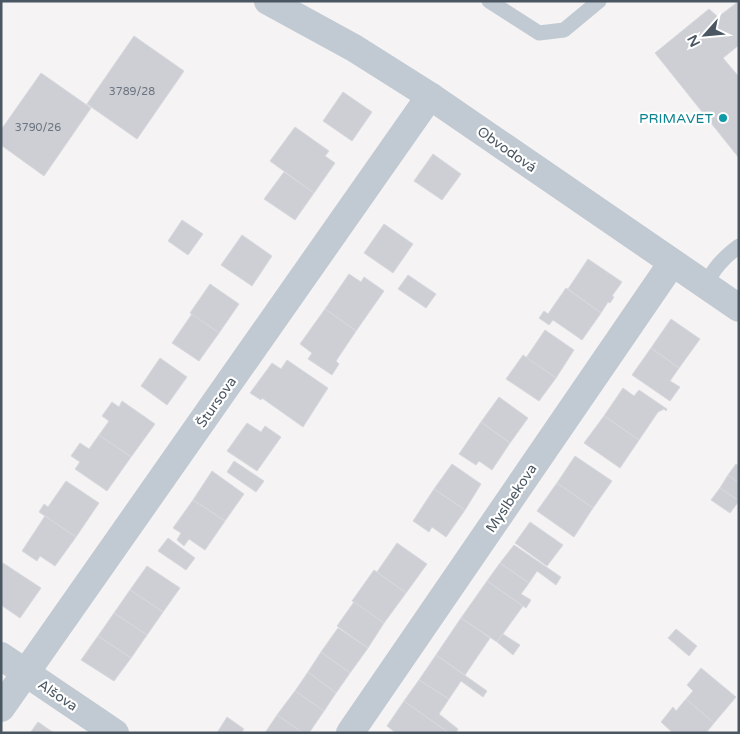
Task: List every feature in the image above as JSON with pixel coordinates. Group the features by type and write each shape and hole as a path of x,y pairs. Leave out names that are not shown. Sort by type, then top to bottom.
{"street":[{"name":"Obvodová","path":"268,1 354,48 430,96 739,308"},
{"name":"Štursova","path":"1,708 430,96"},
{"name":"Myslbekova","path":"350,733 672,263"},
{"name":"Alšova","path":"1,656 115,733"}],"lane":[{"path":"489,1 539,33 564,30 599,1"},
{"path":"705,286 713,270 725,256 739,246"}],"building":[{"name":"PRIMAVET","path":"739,1 739,45 723,58 739,77 739,158 655,53 709,9 718,17"},
{"path":"134,36 184,71 137,139 87,104"},
{"path":"41,73 91,108 44,176 1,145 1,130"},
{"path":"343,92 372,112 352,141 323,121"},
{"path":"295,127 329,151 325,156 335,163 314,193 270,161"},
{"path":"433,154 461,174 442,200 414,181"},
{"path":"284,172 314,193 295,220 264,199"},
{"path":"182,220 203,234 188,255 168,241"},
{"path":"384,224 413,244 393,273 364,253"},
{"path":"242,235 272,256 252,286 221,265"},
{"path":"588,259 622,282 612,296 614,297 610,303 608,302 601,313 568,289"},
{"path":"349,274 361,282 364,277 384,291 356,331 325,309"},
{"path":"408,275 436,294 426,308 398,289"},
{"path":"210,284 239,304 219,333 190,313"},
{"path":"566,288 601,313 582,340 553,320 549,325 539,318 544,311 548,314"},
{"path":"325,309 356,331 336,361 339,364 332,375 308,359 312,353 300,344"},
{"path":"192,314 219,333 199,361 172,343"},
{"path":"671,319 700,339 679,368 651,348"},
{"path":"545,330 574,350 556,378 526,358"},
{"path":"651,348 679,368 670,381 680,387 670,401 632,375"},
{"path":"523,355 556,378 539,401 506,379"},
{"path":"160,358 187,377 167,405 141,386"},
{"path":"287,360 328,388 303,427 262,398 261,400 250,393 272,363 281,369"},
{"path":"623,388 634,396 639,390 667,409 666,411 664,409 658,412 639,440 604,416"},
{"path":"499,397 528,418 510,443 481,422"},
{"path":"122,401 155,424 131,457 99,435 109,421 102,416 112,402 119,407"},
{"path":"604,416 639,440 620,468 584,443"},
{"path":"481,422 510,443 492,470 479,461 476,465 459,454"},
{"path":"247,423 261,432 265,426 281,437 257,471 227,451"},
{"path":"99,435 131,457 107,491 75,469 80,462 71,456 80,443 89,449"},
{"path":"575,456 612,481 593,508 557,483"},
{"path":"234,461 264,481 256,492 227,472"},
{"path":"452,464 481,484 465,510 434,489"},
{"path":"736,464 739,466 739,483 728,475"},
{"path":"212,471 244,494 225,521 193,500"},
{"path":"728,475 739,483 739,501 720,488"},
{"path":"66,481 99,503 76,537 39,512 44,504 48,507"},
{"path":"557,483 593,508 574,537 537,511"},
{"path":"720,488 739,501 730,513 711,500"},
{"path":"434,489 465,510 446,537 432,527 429,532 413,521"},
{"path":"193,500 225,521 205,550 189,539 184,546 177,540 181,533 173,528"},
{"path":"45,516 76,537 55,566 40,556 37,561 22,551"},
{"path":"530,522 563,545 547,566 515,543"},
{"path":"168,538 195,558 186,570 158,551"},
{"path":"397,543 427,564 406,593 377,572"},
{"path":"514,545 561,577 556,585 537,571 529,583 500,563"},
{"path":"3,563 41,588 20,618 1,605 1,565"},
{"path":"500,563 529,583 521,594 531,600 526,608 487,581"},
{"path":"147,566 180,588 163,612 130,590"},
{"path":"374,570 406,593 384,623 352,601"},
{"path":"487,581 523,606 497,642 461,618"},
{"path":"130,590 163,612 147,635 114,613"},
{"path":"354,602 384,623 368,648 337,626"},
{"path":"114,613 147,635 131,658 98,636"},
{"path":"461,618 490,638 465,675 436,655"},
{"path":"338,628 368,648 350,673 321,652"},
{"path":"676,629 697,646 689,656 668,638"},
{"path":"503,634 520,645 513,655 497,642"},
{"path":"98,636 131,658 114,681 81,660"},
{"path":"321,652 350,673 336,693 308,672"},
{"path":"436,655 487,691 483,697 461,681 449,699 419,680"},
{"path":"701,668 736,697 714,723 686,699 693,691 687,685"},
{"path":"308,672 336,693 324,711 295,691"},
{"path":"419,680 449,699 439,714 458,729 456,733 449,733 404,701"},
{"path":"295,691 324,711 309,733 303,733 277,715"},
{"path":"686,699 714,723 706,733 673,733 661,722 673,707 676,711"},
{"path":"404,701 449,733 396,733 387,726"},
{"path":"277,715 303,733 265,733"},
{"path":"227,717 244,729 241,733 217,733"},
{"path":"38,722 54,733 30,733"}],"place":[{"name":"PRIMAVET","path":"723,118"}]}
